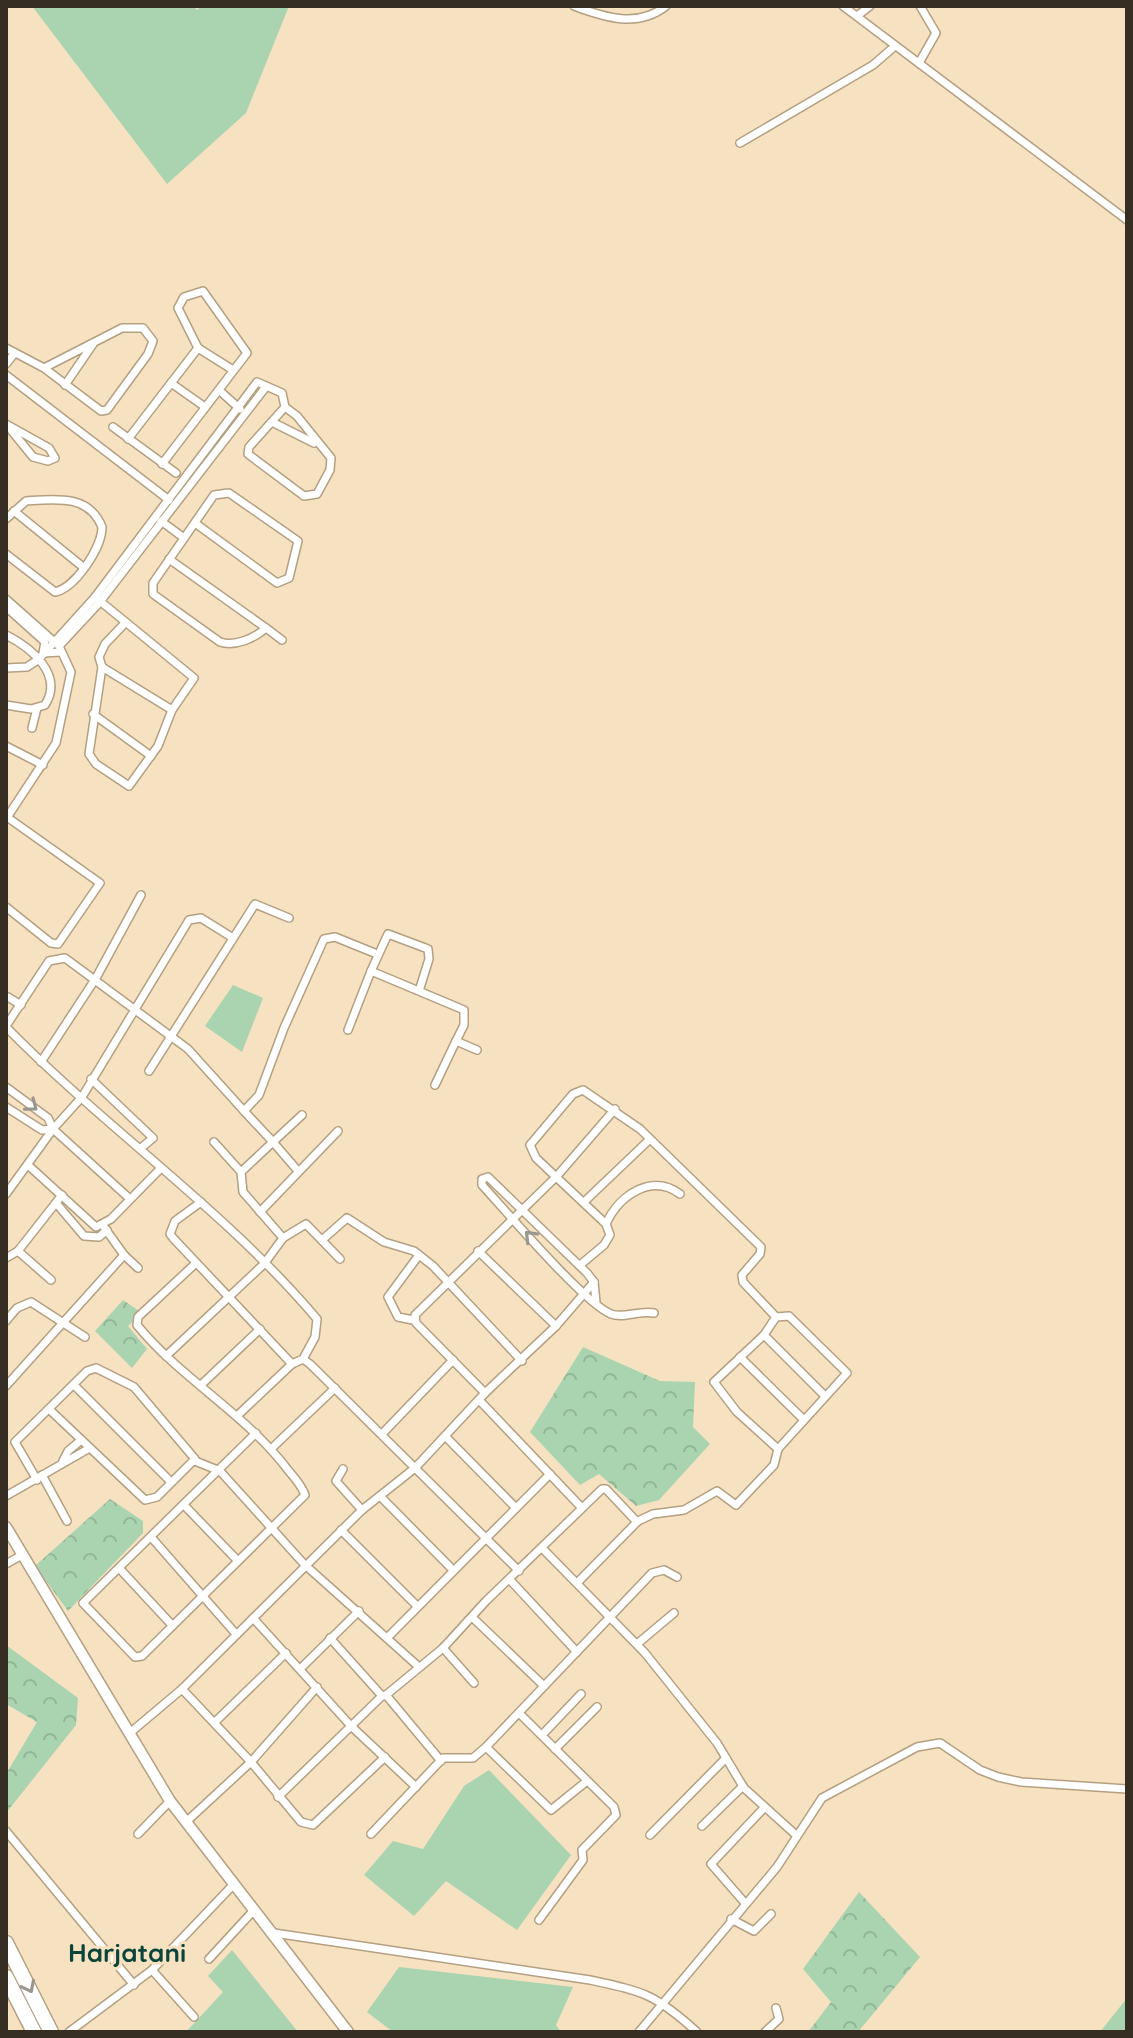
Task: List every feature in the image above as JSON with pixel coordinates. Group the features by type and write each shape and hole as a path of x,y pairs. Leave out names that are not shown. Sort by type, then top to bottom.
{"highway":[{"path":"6,1943 51,2032"},
{"path":"6,1977 34,2032"}],"street":[{"path":"574,6 600,16 631,20 651,18 666,6"},
{"path":"843,6 1127,220"},
{"path":"857,16 870,6"},
{"path":"919,63 936,33 920,6"},
{"path":"740,143 873,65 895,46"},
{"path":"162,464 246,357 245,345 203,291 184,297 178,308 198,348 233,370"},
{"path":"6,348 44,368 97,411 107,410 148,354 153,341 143,328 126,327 44,368"},
{"path":"65,385 93,343"},
{"path":"128,439 198,348"},
{"path":"6,364 14,354"},
{"path":"6,375 170,501"},
{"path":"171,383 205,407"},
{"path":"97,600 242,410 265,388 282,393 285,407 297,416 331,458 330,470 317,494 307,497 249,456 249,447 274,423 285,407"},
{"path":"220,391 242,410"},
{"path":"274,423 316,443"},
{"path":"6,425 49,448 55,458 48,461 33,457 6,425"},
{"path":"113,427 176,473"},
{"path":"195,523 276,583 289,578 298,541 229,493 215,493 153,583 153,594 220,642 228,645 257,636 266,628"},
{"path":"6,519 26,501 72,500 86,507 101,522 102,532 83,567 66,589 55,592 6,554"},
{"path":"6,668 27,667 58,646 161,521 170,501"},
{"path":"14,511 83,567"},
{"path":"161,521 184,538"},
{"path":"169,559 282,640"},
{"path":"6,599 58,646 68,660 71,672 56,743 7,818 100,883 58,944 51,943 6,907"},
{"path":"97,600 193,675 192,685 172,710 151,756 132,784 122,783 90,758 93,714 102,667 101,650 125,623"},
{"path":"6,607 45,642 41,656"},
{"path":"6,635 41,656 51,677 51,695 45,705 37,708 6,705"},
{"path":"41,656 58,646"},
{"path":"102,667 172,710"},
{"path":"32,728 37,708"},
{"path":"93,714 151,756"},
{"path":"6,746 45,762"},
{"path":"41,1062 96,978 141,895"},
{"path":"149,1071 174,1037 255,904 289,918"},
{"path":"6,1194 53,1129 82,1097 192,917 201,918 233,938"},
{"path":"348,1030 377,954 389,934 426,946 429,959 419,991"},
{"path":"244,1111 259,1095 284,1028 324,939 335,937 377,954"},
{"path":"238,1415 292,1364 303,1359 315,1337 317,1319 201,1202 41,1062 6,1026 53,959 65,958 174,1037 298,1171"},
{"path":"371,971 464,1010 466,1017 435,1085"},
{"path":"7,997 21,1005"},
{"path":"456,1041 477,1050"},
{"path":"91,1079 153,1138 141,1148"},
{"path":"6,1087 48,1118 53,1129 130,1199"},
{"path":"580,1265 604,1245 610,1235 606,1224 536,1158 530,1145 573,1094 583,1090 615,1109 761,1247 760,1254 741,1278 776,1317"},
{"path":"97,1112 111,1097"},
{"path":"413,1320 478,1251 557,1176 615,1109"},
{"path":"7,1111 42,1130 53,1129"},
{"path":"241,1172 302,1115"},
{"path":"260,1212 338,1131"},
{"path":"584,1202 649,1140"},
{"path":"214,1142 241,1172 243,1192 283,1238"},
{"path":"28,1165 93,1226 105,1228 124,1255 138,1268"},
{"path":"56,1203 84,1236 99,1237 161,1168"},
{"path":"596,1302 594,1282 580,1265 488,1177 482,1179 482,1185 583,1293 612,1315 637,1311 654,1313"},
{"path":"606,1224 611,1214 643,1186 661,1184 680,1194"},
{"path":"6,1258 18,1251 62,1195"},
{"path":"201,1202 175,1221 170,1234 231,1295 292,1364"},
{"path":"322,1240 347,1218 384,1242 419,1255 522,1361"},
{"path":"166,1356 264,1264 283,1238 303,1224 340,1259"},
{"path":"18,1251 51,1280"},
{"path":"478,1251 556,1326"},
{"path":"6,1386 124,1255"},
{"path":"419,1255 388,1297 398,1317 413,1320 485,1393"},
{"path":"196,1263 136,1319 138,1326 166,1356 238,1415 272,1448 305,1494 142,1656 135,1657 84,1606 84,1601 256,1433"},
{"path":"131,1732 182,1689 304,1564 362,1510 415,1468 481,1402 485,1393 556,1326 594,1282"},
{"path":"6,1321 17,1308 31,1302 85,1337"},
{"path":"578,1582 637,1522 653,1514 684,1510 717,1491 736,1505 774,1465 778,1449 803,1419 844,1379 846,1371 789,1316 776,1317"},
{"path":"776,1317 764,1335 714,1379 714,1384 737,1412 778,1449"},
{"path":"202,1384 260,1329"},
{"path":"764,1335 825,1396"},
{"path":"740,1357 803,1419"},
{"path":"303,1359 519,1571"},
{"path":"382,1434 453,1360"},
{"path":"50,1410 145,1500 154,1500 195,1461 195,1455 153,1404 126,1381 96,1368 87,1371 15,1442 67,1521"},
{"path":"74,1385 171,1482"},
{"path":"272,1448 335,1388"},
{"path":"481,1402 581,1507"},
{"path":"446,1437 516,1508"},
{"path":"6,1496 63,1461 68,1451 80,1441"},
{"path":"63,1461 73,1460 88,1449"},
{"path":"195,1461 220,1471 304,1564 419,1667"},
{"path":"343,1469 336,1481 362,1510"},
{"path":"388,1637 550,1474"},
{"path":"278,1797 384,1695 443,1648 581,1507 605,1488 637,1522"},
{"path":"380,1496 453,1570"},
{"path":"184,1505 237,1560"},
{"path":"6,1527 170,1801 348,2032"},
{"path":"341,1530 417,1606"},
{"path":"151,1537 236,1634"},
{"path":"543,1549 637,1644 726,1758 743,1786 796,1835"},
{"path":"6,1564 22,1555"},
{"path":"119,1568 171,1624"},
{"path":"371,1834 441,1761 473,1758 486,1747 652,1573 664,1570 677,1577"},
{"path":"511,1581 577,1652"},
{"path":"300,1669 359,1611"},
{"path":"637,1644 674,1613"},
{"path":"253,1618 351,1726 416,1787"},
{"path":"473,1618 544,1686"},
{"path":"330,1638 441,1761"},
{"path":"443,1648 474,1683"},
{"path":"215,1722 286,1653"},
{"path":"186,1822 251,1762 317,1687"},
{"path":"182,1689 251,1762 301,1822 313,1825 385,1757"},
{"path":"542,1735 581,1694"},
{"path":"555,1749 597,1707"},
{"path":"520,1714 614,1807 616,1815 582,1850 583,1860 539,1920"},
{"path":"639,2032 777,1867 796,1835 828,1793 917,1747 932,1743 947,1747 980,1770 1021,1782 1127,1789"},
{"path":"486,1747 551,1810 587,1781"},
{"path":"650,1835 726,1758"},
{"path":"702,1826 743,1786"},
{"path":"138,1834 170,1801"},
{"path":"745,1903 711,1866 764,1808"},
{"path":"6,1831 134,1985"},
{"path":"69,2032 152,1970 233,1885"},
{"path":"209,1959 254,1910"},
{"path":"731,1919 752,1932 771,1914"},
{"path":"274,1933 590,1980 639,1991 665,2002 697,2032"},
{"path":"152,1970 194,2017"},
{"path":"765,2032 779,2019 776,2008"}],"green space":[{"path":"32,6 193,6 197,10 202,6 289,6 246,113 167,184"},
{"path":"233,985 263,998 242,1052 205,1026"},
{"path":"123,1300 142,1313 128,1326 147,1349 132,1368 95,1331"},
{"path":"583,1347 660,1381 695,1382 693,1427 710,1444 659,1500 636,1506 599,1474 580,1485 530,1432"},
{"path":"110,1499 143,1521 143,1533 68,1611 35,1566"},
{"path":"6,1645 78,1698 76,1725 6,1813 6,1774 37,1722 6,1704"},
{"path":"489,1770 571,1855 517,1930 446,1881 414,1916 364,1875 393,1841 423,1849 464,1786"},
{"path":"859,1892 920,1957 858,2032 808,2032 831,2002 803,1969"},
{"path":"232,1950 298,2032 186,2032 223,1992 208,1976"},
{"path":"399,1967 573,1987 556,2025 561,2032 393,2032 367,2012"},
{"path":"1127,1998 1127,2032 1100,2032"}],"district":[{"name":"Harjatani","path":"127,1953"}]}
